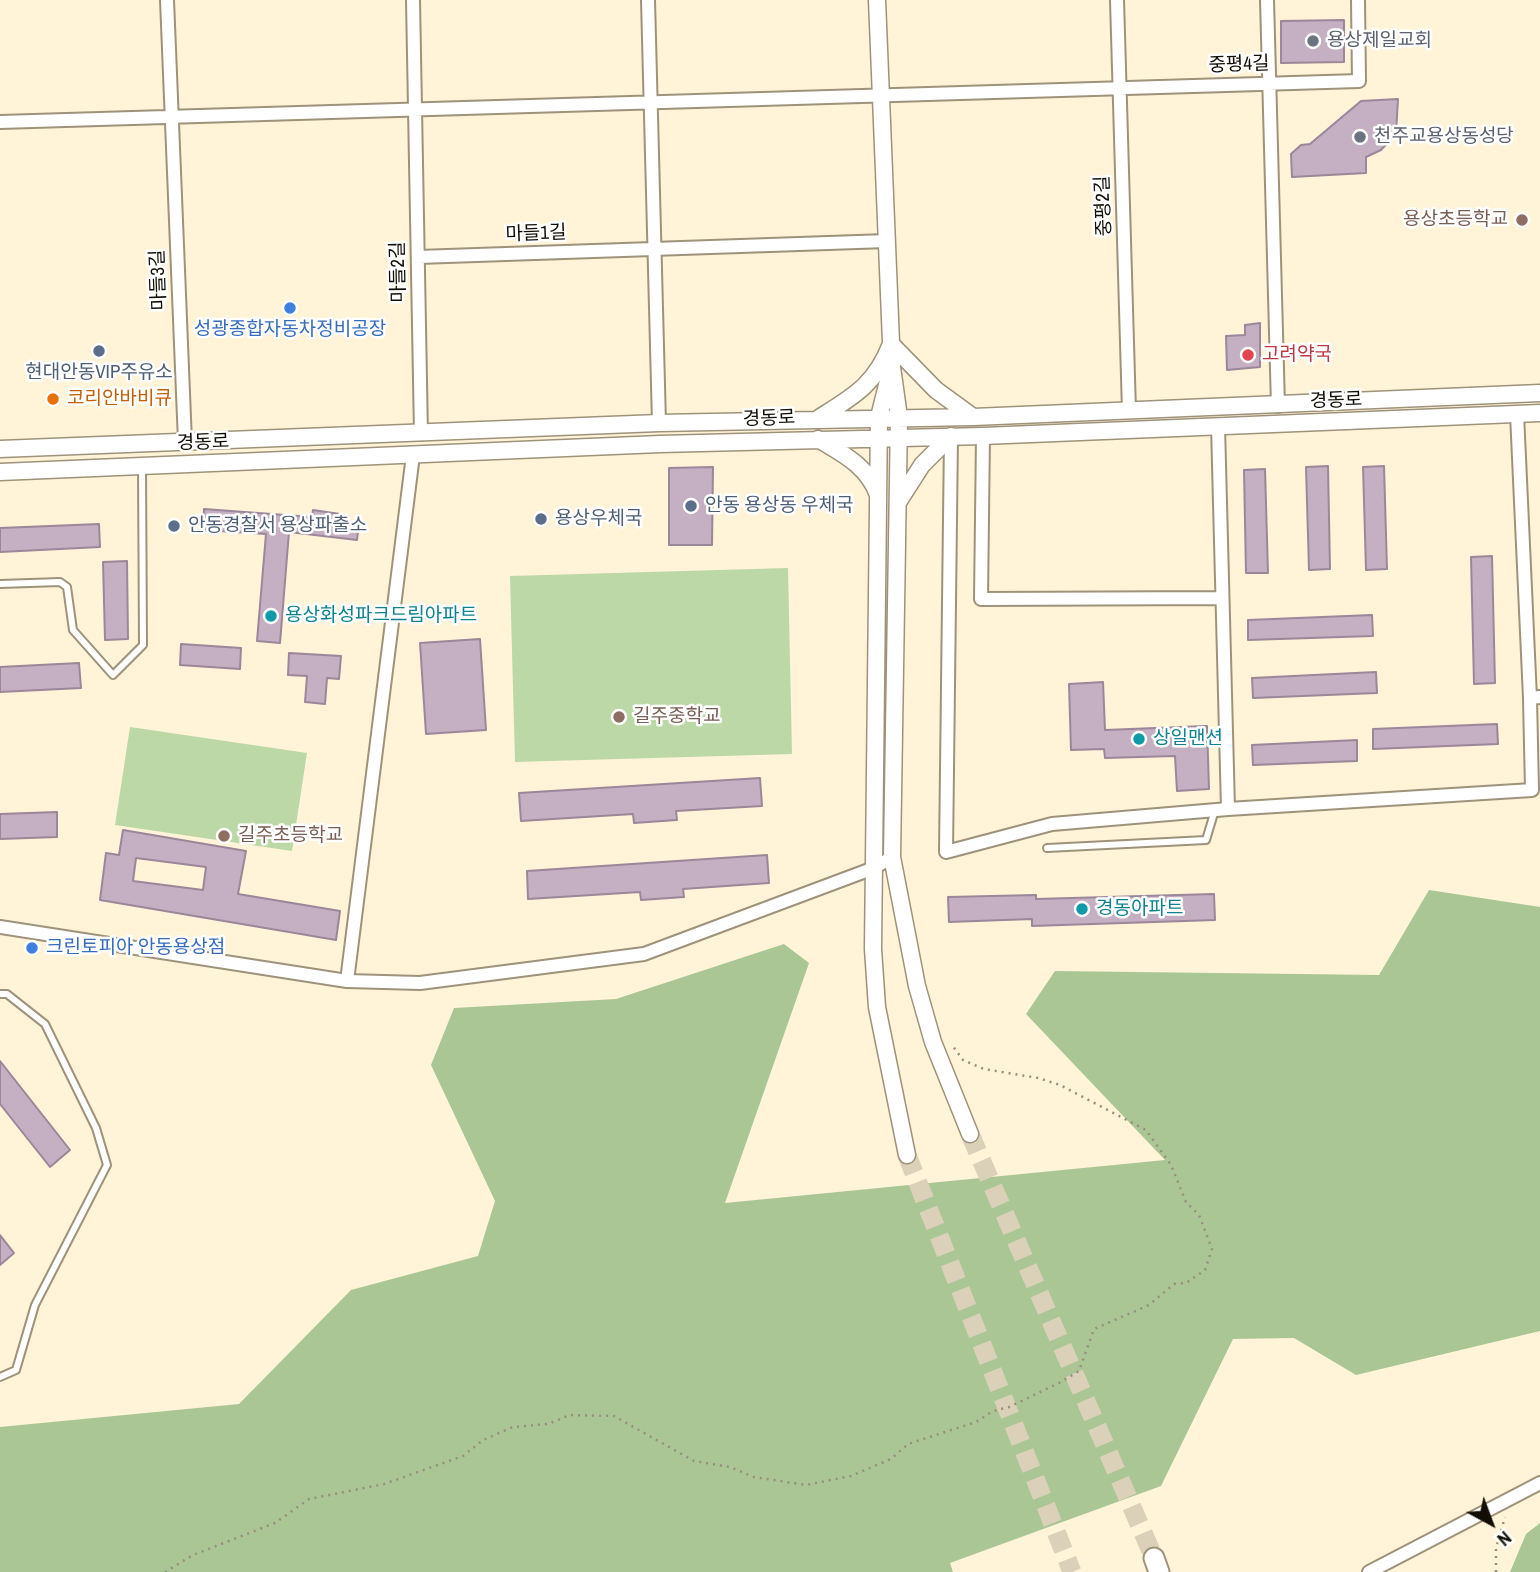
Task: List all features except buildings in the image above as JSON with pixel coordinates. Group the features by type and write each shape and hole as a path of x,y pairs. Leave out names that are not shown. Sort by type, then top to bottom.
{"street":[{"name":"마들3길","path":"167,0 185,442"},
{"name":"마들2길","path":"413,0 421,434"},
{"path":"648,0 659,423"},
{"path":"877,0 892,367 899,417 892,857 927,1019 970,1134"},
{"name":"중평2길","path":"1117,0 1129,411"},
{"path":"1267,0 1278,405"},
{"name":"중평4길","path":"881,95 1359,81 1357,0"},
{"path":"0,122 881,95"},
{"name":"마들1길","path":"418,257 887,240"},
{"path":"891,344 936,390 973,417"},
{"path":"816,419 858,394 873,380 891,344"},
{"path":"892,367 879,417 881,502 873,948 877,1007 907,1155"},
{"name":"경동로","path":"0,449 659,423 973,417 1540,393"},
{"name":"경동로","path":"0,472 1540,413"},
{"path":"951,436 946,852 1052,824 1222,809 1532,790 1535,697 1533,586 1517,414"},
{"path":"1218,426 1222,598 1222,809"},
{"path":"899,501 922,465 951,436"},
{"path":"983,436 981,599 1222,598"},
{"path":"818,439 863,469 874,482 881,502"},
{"path":"347,981 412,455"},
{"path":"0,927 347,981 420,982 644,954 874,868 892,857"},
{"path":"1369,1572 1540,1483"}],"lane":[{"path":"0,584 60,582 67,587 73,630 113,675 143,645 142,466"},
{"path":"1047,848 1206,840 1222,809"},
{"path":"0,994 7,994 45,1024 96,1128 107,1165 35,1305 16,1370 0,1377"}],"path":[{"path":"165,1572 193,1556 275,1523 309,1499 384,1484 463,1456 483,1440 513,1427 548,1424 570,1415 614,1416 694,1461 730,1467 754,1477 806,1485 851,1476 891,1459 908,1444 976,1422 993,1410 1009,1407 1059,1383 1079,1371 1094,1329 1149,1305 1174,1284 1186,1283 1205,1270 1212,1249 1199,1215 1186,1202 1171,1165 1146,1130 1060,1085 1038,1078 984,1069 963,1060 947,1037 927,1019"},
{"path":"1496,1572 1496,1548 1508,1510 1506,1500"}],"green space":[{"path":"788,568 792,754 515,762 510,576"},
{"path":"130,727 307,753 292,851 115,825"},
{"path":"1429,890 1540,907 1540,1331 1356,1375 1294,1338 1233,1339 1161,1486 950,1563 953,1572 0,1572 0,1427 239,1404 351,1290 478,1256 495,1201 431,1065 454,1008 616,999 784,944 809,963 725,1203 1165,1160 1026,1014 1055,971 1379,975"},
{"path":"1540,1523 1540,1572 1510,1572 1526,1534"}],"tunnel":[{"path":"970,1134 1154,1558"},
{"path":"907,1155 1072,1572"}],"place":[{"name":"용상제일교회","path":"1313,41"},
{"name":"천주교용상동성당","path":"1360,137"},
{"name":"용상초등학교","path":"1522,220"},
{"name":"성광종합자동차정비공장","path":"290,308"},
{"name":"현대안동VIP주유소","path":"99,351"},
{"name":"고려약국","path":"1248,355"},
{"name":"코리안바비큐","path":"53,399"},
{"name":"안동 용상동 우체국","path":"691,506"},
{"name":"용상우체국","path":"541,519"},
{"name":"안동경찰서 용상파출소","path":"174,526"},
{"name":"용상화성파크드림아파트","path":"271,616"},
{"name":"길주중학교","path":"619,717"},
{"name":"상일맨션","path":"1139,739"},
{"name":"길주초등학교","path":"224,836"},
{"name":"경동아파트","path":"1082,909"},
{"name":"크린토피아 안동용상점","path":"32,948"}]}
